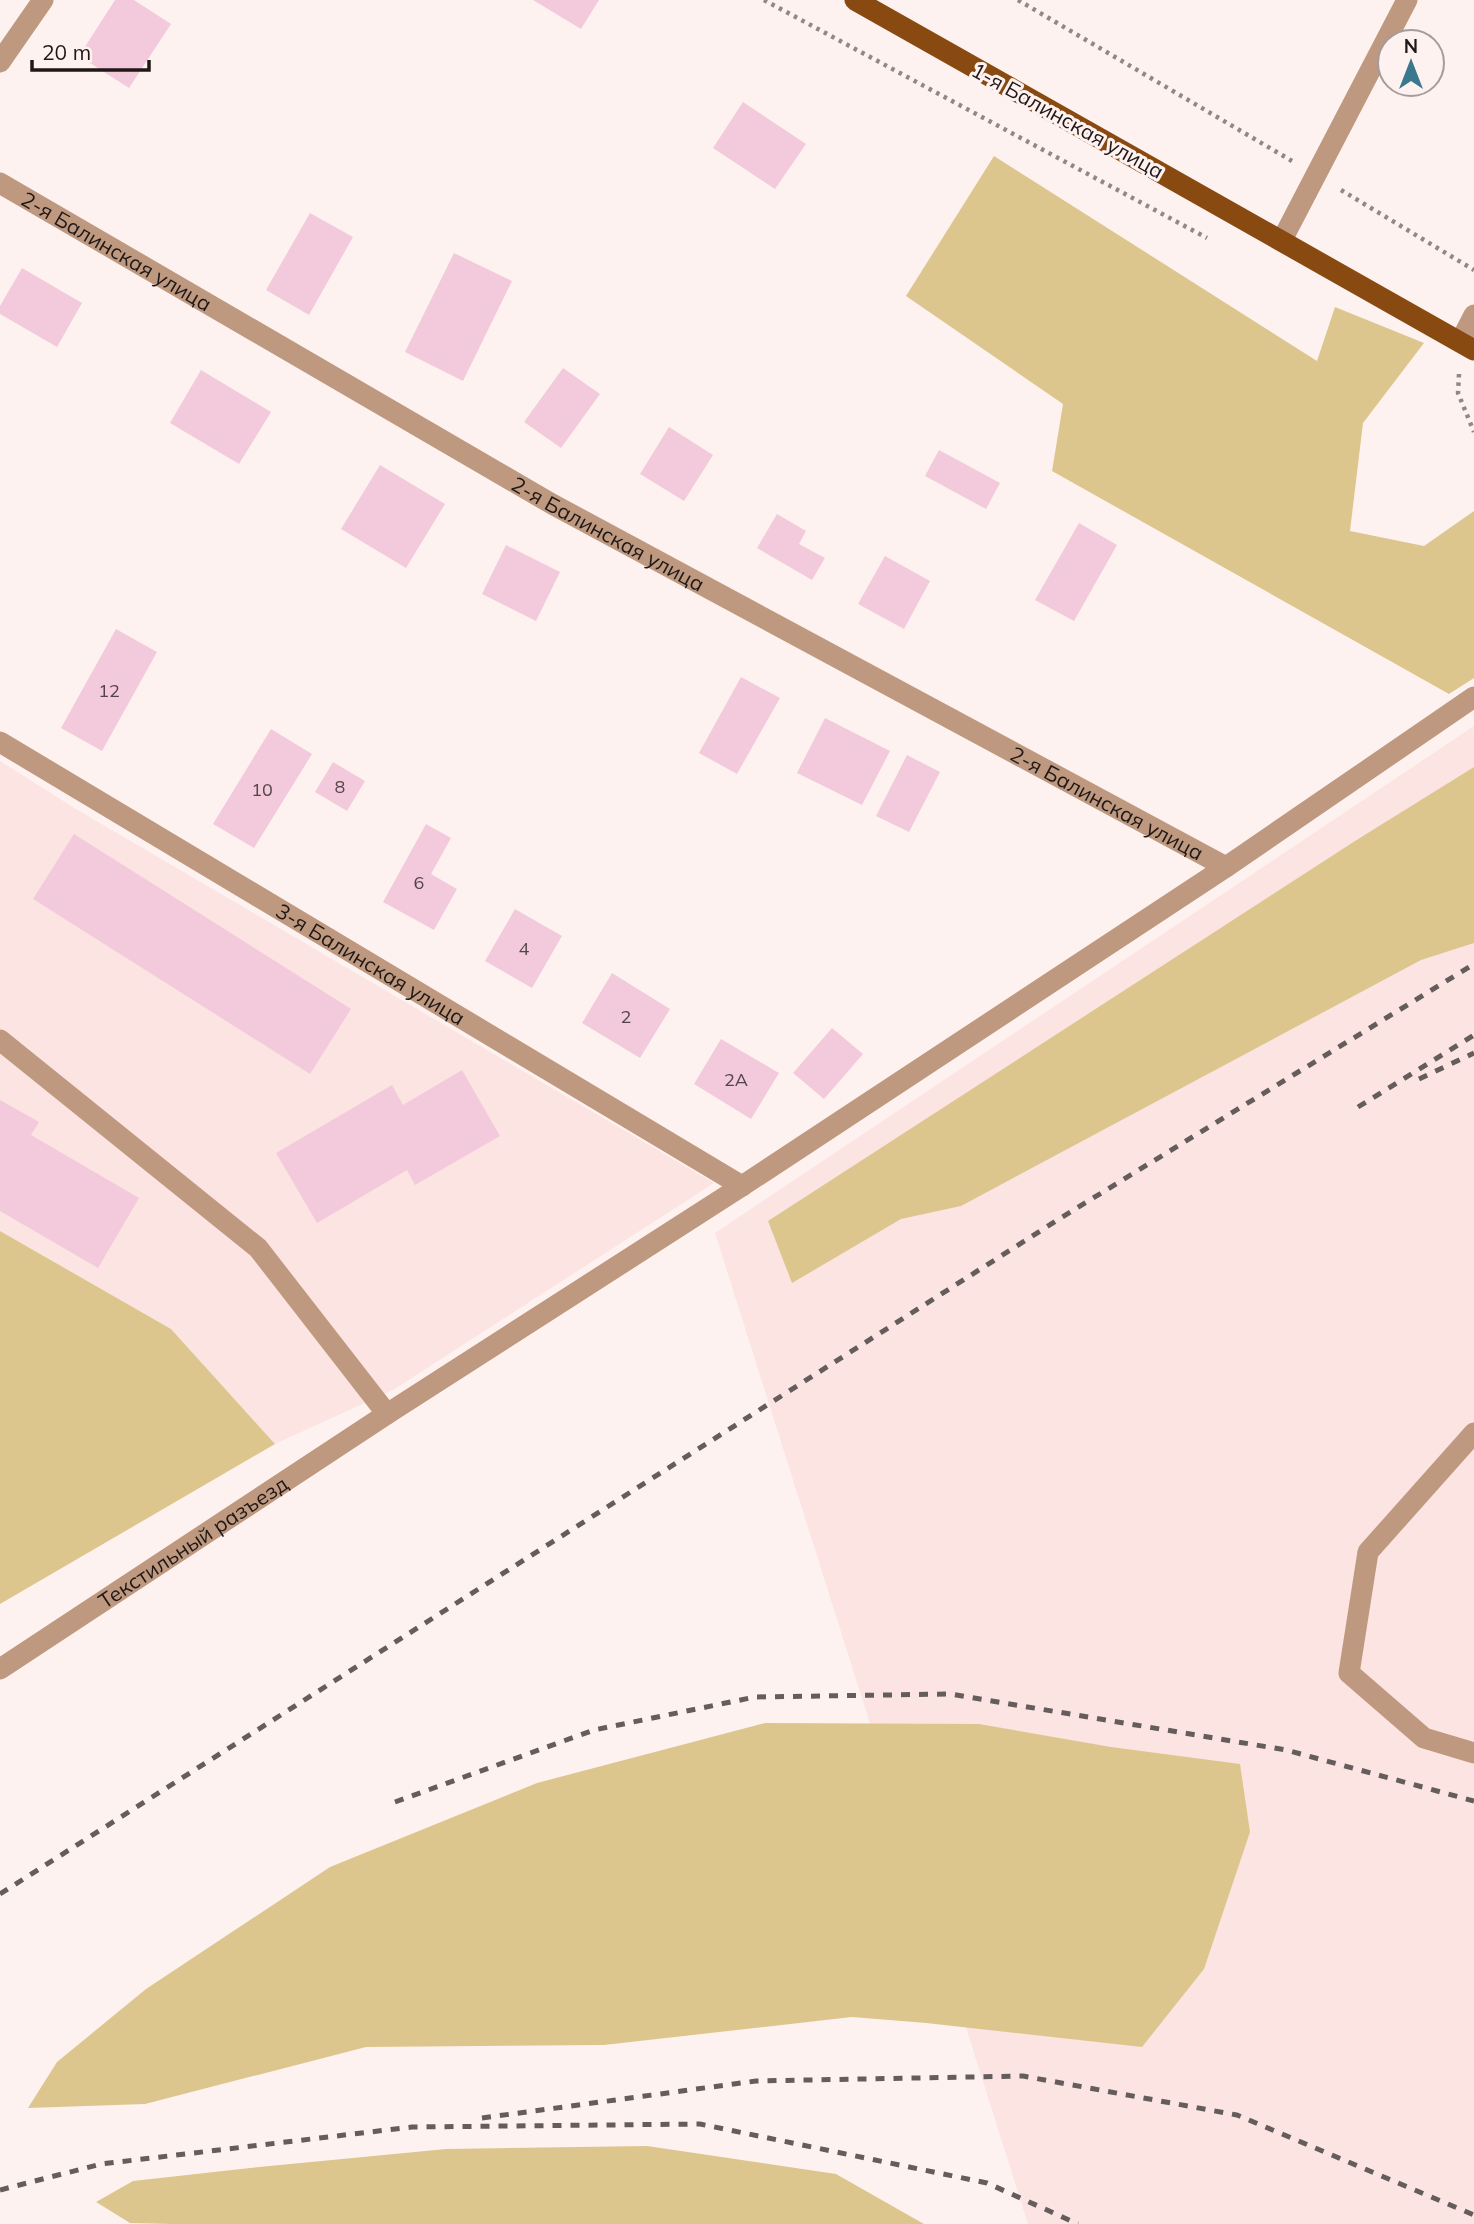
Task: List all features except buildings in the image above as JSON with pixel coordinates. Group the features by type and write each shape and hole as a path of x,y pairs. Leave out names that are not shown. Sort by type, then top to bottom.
{"main road":[{"name":"1-я Балинская улица","path":"855,0 1467,346"}],"street":[{"path":"0,62 43,0"},
{"path":"1282,240 1407,0"},
{"name":"2-я Балинская улица","path":"0,183 552,504 1226,867"},
{"path":"1467,346 1474,315"},
{"name":"Текстильный разъезд","path":"0,1669 1226,867 1474,696"},
{"name":"3-я Балинская улица","path":"0,742 742,1186"},
{"path":"0,1040 258,1248 387,1414"},
{"path":"1474,1433 1368,1552 1349,1672 1424,1738 1474,1753"}],"path":[{"path":"764,0 1219,244"},
{"path":"1018,0 1474,270"},
{"path":"1467,346 1459,376 1458,393 1474,432"},
{"path":"1447,369 1459,376"}],"shaded area":[{"path":"994,156 1317,361 1335,307 1424,343 1363,423 1350,531 1424,546 1474,511 1474,678 1449,694 1052,471 1063,404 906,296"},
{"path":"1474,726 1474,2224 1028,2224 715,1233"},
{"path":"0,761 76,809 714,1183 393,1390 275,1444 171,1329 0,1231"},
{"path":"1474,767 1474,943 1421,960 961,1206 901,1219 792,1283 768,1221 1355,841"},
{"path":"0,1231 171,1329 275,1444 0,1604"},
{"path":"765,1723 979,1724 1111,1747 1240,1764 1250,1832 1204,1969 1142,2047 852,2017 604,2045 366,2047 145,2104 28,2108 57,2062 146,1989 330,1867 537,1783"},
{"path":"647,2146 836,2174 924,2224 130,2223 96,2202 133,2181 250,2168 446,2149"}],"railway":[{"path":"0,1894 1059,1219 1474,964"},
{"path":"1358,1107 1474,1035"},
{"path":"1419,1079 1474,1053"},
{"path":"395,1802 594,1730 755,1697 950,1694 1286,1750 1474,1801"},
{"path":"482,2118 756,2081 1023,2076 1237,2115 1474,2215"},
{"path":"0,2190 101,2164 412,2127 700,2124 987,2183 1078,2224"}]}
